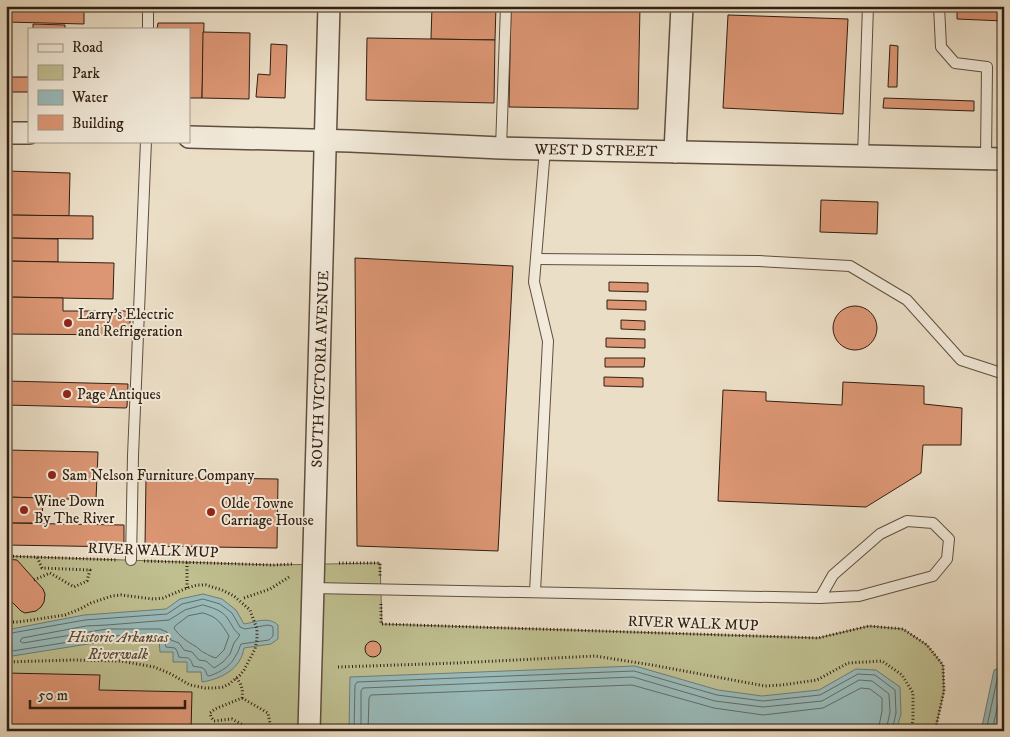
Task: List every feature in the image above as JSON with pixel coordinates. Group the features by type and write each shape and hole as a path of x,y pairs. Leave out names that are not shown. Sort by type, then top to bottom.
{"street":[{"name":"SOUTH VICTORIA AVENUE","path":"309,731 329,6"},
{"path":"675,152 682,6"},
{"path":"6,133 28,133"},
{"name":"WEST D STREET","path":"190,137 326,140 501,148 995,159"}],"lane":[{"path":"148,6 148,28"},
{"path":"501,148 506,6"},
{"path":"863,156 868,6"},
{"path":"939,6 941,47 955,63 987,67 995,159"},
{"path":"131,560 146,142"},
{"path":"535,592 548,341 534,282 545,149"},
{"path":"537,258 759,261 850,266 907,300 961,360 998,372 1004,372"},
{"path":"313,588 820,598 859,596 933,576 947,559 949,539 933,522 907,520 873,539 833,575 820,598"}],"path":[{"name":"RIVER WALK MUP","path":"6,556 273,565 298,564"},
{"path":"34,580 50,573 74,586 86,581 90,570 42,568 36,557"},
{"path":"187,562 187,588"},
{"path":"339,563 380,563 380,576"},
{"path":"244,598 270,589 289,577"},
{"path":"6,622 65,615 112,596 163,598 187,588 206,585 234,596 250,610 257,629 255,649 244,670 223,687 205,688 190,686 168,673 121,661 6,662"},
{"name":"RIVER WALK MUP","path":"381,603 382,624 818,638 869,626 903,629 927,645 943,665 944,691 935,731"},
{"path":"338,666 456,664 595,656 765,686 818,680 848,663 882,661 902,675 913,693 914,720 911,731"},
{"path":"236,678 243,690 242,698"},
{"path":"242,698 215,709 210,713 211,717 214,721 232,719 250,729 271,729 276,731"},
{"path":"242,698 268,713 271,729"}],"green space":[{"name":"Historic Arkansas Riverwalk","path":"6,556 273,565 380,563 382,624 818,638 869,626 903,629 927,645 943,665 944,691 935,731 6,731"}],"water":[{"path":"203,594 222,599 236,610 244,624 262,620 274,622 278,625 278,639 271,644 244,648 239,662 229,672 202,682 201,672 187,672 187,662 173,662 173,652 160,652 159,640 107,641 6,657 6,630 84,615 166,609 180,599"},
{"path":"635,666 718,690 762,696 819,690 856,669 876,670 900,687 901,714 896,731 349,731 350,677"},
{"path":"1004,666 1004,731 981,731 994,670"}],"building":[{"path":"6,6 63,6 63,11 84,11 84,24 6,22"},
{"path":"432,6 496,6 495,40 431,39"},
{"path":"511,6 640,6 638,109 509,107"},
{"path":"957,6 1004,6 1004,21 957,19"},
{"path":"728,15 848,19 843,114 723,108"},
{"path":"158,23 204,23 202,98 190,98 190,28 157,28"},
{"path":"33,24 65,25 65,28 33,28"},
{"path":"203,32 250,33 249,99 202,98"},
{"path":"367,38 495,40 494,103 366,100"},
{"path":"271,44 287,45 285,98 256,97 258,74 270,75"},
{"path":"890,45 898,46 897,87 888,87"},
{"path":"6,77 28,77 28,92 9,92 6,89"},
{"path":"884,98 974,101 974,111 883,108"},
{"path":"6,171 70,173 69,216 6,215"},
{"path":"821,200 878,202 877,234 820,232"},
{"path":"6,215 93,216 93,239 6,238"},
{"path":"6,238 58,239 58,262 6,261"},
{"path":"355,258 513,266 498,551 357,546"},
{"path":"6,261 114,263 113,299 6,297"},
{"path":"609,282 648,283 648,292 609,291"},
{"name":"Larry's Electric and Refrigeration","path":"6,297 63,298 63,311 130,311 130,335 6,334"},
{"path":"607,300 646,301 646,310 607,309"},
{"path":"851,306 859,306 871,312 877,328 871,344 859,350 851,350 839,344 833,332 833,324 839,312"},
{"path":"621,320 645,321 645,330 621,329"},
{"path":"606,338 645,339 645,348 606,347"},
{"path":"605,358 645,358 644,367 605,367"},
{"path":"604,377 643,378 643,387 604,386"},
{"name":"Page Antiques","path":"6,381 128,384 127,407 6,405"},
{"path":"843,382 924,386 924,404 962,408 961,445 923,445 921,473 866,507 718,501 723,390 766,392 766,401 842,405"},
{"name":"Sam Nelson Furniture Company","path":"6,450 98,452 96,500 6,497"},
{"name":"Olde Towne Carriage House","path":"146,477 278,479 277,548 145,546"},
{"name":"Wine Down By The River","path":"6,497 43,498 42,523 6,523"},
{"path":"6,523 124,525 124,547 6,545"},
{"path":"6,559 17,560 43,589 45,594 44,602 36,611 25,613 21,611 6,596"},
{"path":"373,641 381,649 373,657 365,649"},
{"path":"6,673 100,675 99,690 192,692 191,731 6,731"}],"place":[{"name":"Larry's Electric and Refrigeration","path":"68,323"},
{"name":"Page Antiques","path":"67,394"},
{"name":"Sam Nelson Furniture Company","path":"52,475"},
{"name":"Wine Down By The River","path":"24,510"},
{"name":"Olde Towne Carriage House","path":"211,512"}]}
